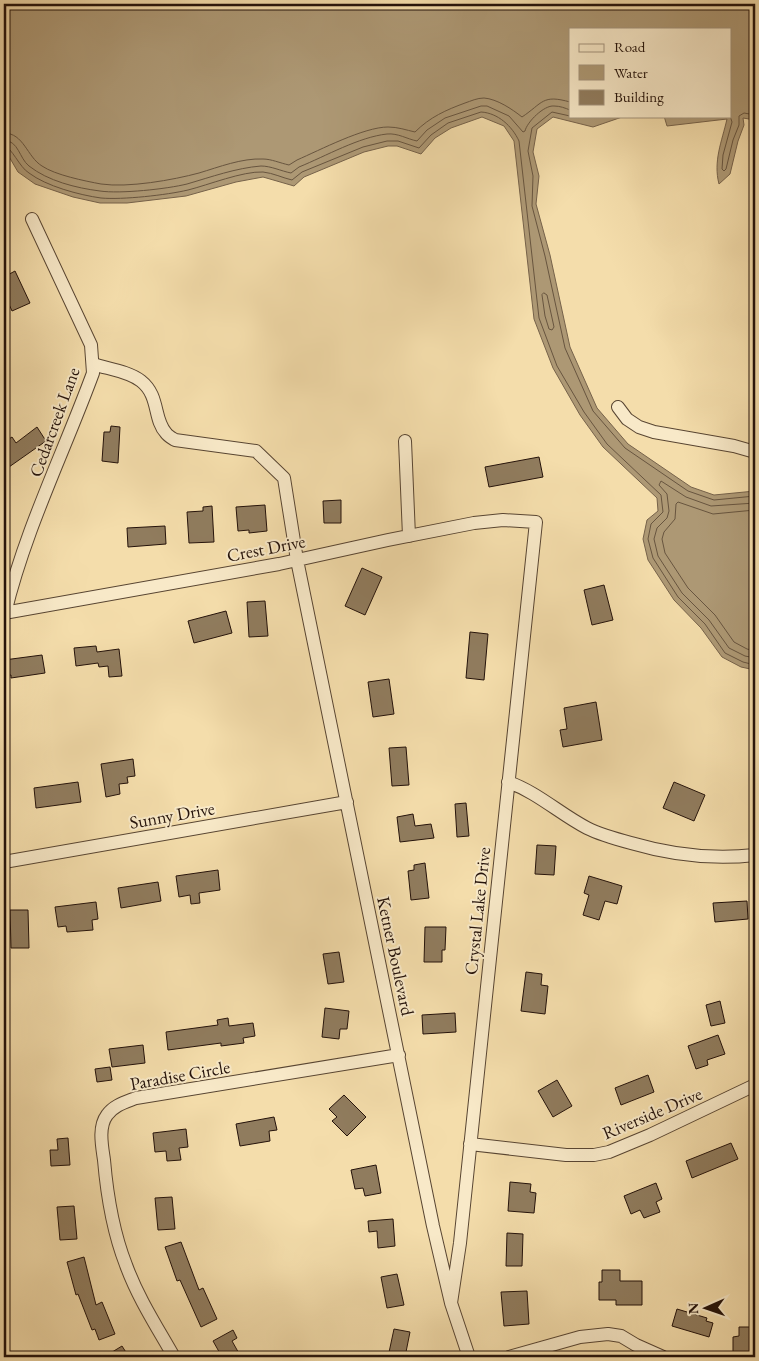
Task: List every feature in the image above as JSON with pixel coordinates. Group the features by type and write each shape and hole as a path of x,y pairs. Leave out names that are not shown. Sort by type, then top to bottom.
{"street":[{"name":"Cedarcreek Lane","path":"4,613 25,547 94,373 91,345 32,219"},
{"name":"Ketner Boulevard","path":"93,364 123,373 144,383 155,400 160,422 165,433 175,440 256,451 284,478 297,560 451,1303 469,1357"},
{"path":"618,407 627,419 639,427 654,432 734,446 755,452"},
{"path":"405,441 409,536"},
{"name":"Crest Drive","path":"4,613 193,580 474,523 503,520 536,522"},
{"name":"Crystal Lake Drive","path":"451,1303 460,1243 536,522"},
{"path":"508,782 537,796 588,828 615,838 674,854 708,857 755,855"},
{"name":"Sunny Drive","path":"4,862 347,802"},
{"name":"Paradise Circle","path":"174,1357 138,1293 121,1251 112,1215 105,1173 102,1128 106,1116 114,1108 136,1098 399,1055"},
{"name":"Riverside Drive","path":"470,1144 566,1155 594,1155 609,1152 650,1135 755,1085"},
{"path":"509,1357 580,1338 608,1334 621,1336 663,1357"}],"water":[{"path":"4,4 755,4 755,120 743,118 744,125 730,174 719,184 717,167 727,119 667,126 665,118 732,118 732,28 569,28 569,118 619,118 593,127 553,117 537,129 533,152 539,176 536,204 550,255 570,347 597,408 628,444 691,487 714,495 755,491 755,670 741,667 722,657 701,628 674,600 648,560 643,539 647,520 658,511 657,498 603,447 580,415 553,368 534,319 514,141 504,126 482,117 451,128 435,138 421,154 397,146 388,146 364,152 304,177 294,186 263,177 236,182 186,196 127,203 100,203 73,197 35,184 18,172 4,148"}],"building":[{"path":"15,271 30,303 12,311 4,293 4,277"},
{"path":"111,426 120,427 118,463 102,461 104,432 110,432"},
{"path":"37,427 46,441 9,467 4,460 4,442 12,437 16,443"},
{"path":"539,457 543,477 489,487 485,467"},
{"path":"341,500 341,523 324,523 323,501"},
{"path":"265,505 267,531 249,533 249,530 238,531 236,507"},
{"path":"212,506 214,542 189,543 187,512 203,511 203,507"},
{"path":"165,526 166,544 128,547 127,528"},
{"path":"362,568 382,577 365,615 345,606"},
{"path":"604,585 613,620 592,625 584,590"},
{"path":"265,601 268,636 249,637 247,602"},
{"path":"226,611 232,633 194,643 188,621"},
{"path":"470,632 488,634 484,680 466,678"},
{"path":"96,646 97,652 119,649 122,676 109,677 108,666 99,667 98,663 76,666 74,648"},
{"path":"42,655 45,673 11,678 11,675 4,676 4,660"},
{"path":"389,679 394,714 373,717 368,682"},
{"path":"596,702 602,740 563,747 560,730 567,729 564,708"},
{"path":"406,747 409,785 392,786 389,748"},
{"path":"133,759 135,776 127,777 128,783 119,784 120,794 106,797 101,764"},
{"path":"78,782 81,802 36,808 34,788"},
{"path":"674,782 705,795 694,821 663,808"},
{"path":"466,803 469,836 457,837 455,804"},
{"path":"413,814 415,826 431,824 434,838 400,842 397,817"},
{"path":"537,845 556,846 554,875 535,874"},
{"path":"425,863 429,898 411,900 408,871 414,870 414,865"},
{"path":"218,870 220,890 199,893 200,903 191,904 190,895 179,897 176,876"},
{"path":"589,876 622,886 617,904 605,901 599,920 583,915 589,895 584,893"},
{"path":"158,882 161,901 121,908 118,888"},
{"path":"747,901 748,919 715,922 713,903"},
{"path":"96,902 98,919 92,920 93,930 67,932 66,926 58,927 55,907"},
{"path":"10,910 28,910 29,948 11,948"},
{"path":"425,927 446,927 445,950 442,950 442,962 424,962"},
{"path":"339,952 344,982 328,984 323,954"},
{"path":"526,972 542,974 541,985 548,986 545,1014 521,1011"},
{"path":"720,1001 725,1023 711,1026 706,1005"},
{"path":"325,1008 349,1011 347,1029 340,1029 339,1039 322,1037"},
{"path":"455,1013 456,1032 423,1034 422,1015"},
{"path":"228,1018 229,1026 253,1023 255,1036 243,1038 244,1043 221,1046 221,1043 168,1050 166,1032 218,1025 217,1020"},
{"path":"718,1035 725,1054 707,1060 708,1065 696,1069 688,1046"},
{"path":"143,1045 145,1063 112,1067 109,1049"},
{"path":"110,1067 112,1080 97,1082 95,1069"},
{"path":"648,1075 654,1092 621,1105 615,1088"},
{"path":"557,1080 572,1106 553,1117 538,1091"},
{"path":"344,1095 366,1117 347,1136 332,1121 337,1117 329,1109"},
{"path":"274,1117 277,1130 269,1131 270,1141 240,1146 236,1124"},
{"path":"186,1129 188,1147 179,1148 181,1160 167,1161 166,1151 155,1152 153,1133"},
{"path":"68,1138 70,1165 51,1166 50,1150 58,1150 57,1139"},
{"path":"731,1143 738,1159 692,1178 686,1161"},
{"path":"376,1165 381,1193 365,1196 363,1188 355,1189 351,1170"},
{"path":"510,1182 531,1184 530,1192 536,1193 534,1213 508,1211"},
{"path":"656,1183 662,1199 656,1202 660,1212 644,1218 640,1210 631,1214 624,1196"},
{"path":"172,1197 175,1229 158,1230 155,1198"},
{"path":"74,1206 77,1239 60,1240 57,1207"},
{"path":"393,1219 395,1246 378,1248 377,1231 369,1232 368,1221"},
{"path":"507,1233 523,1234 522,1266 506,1266"},
{"path":"181,1242 199,1290 203,1288 217,1319 201,1327 180,1280 177,1281 165,1247"},
{"path":"84,1257 96,1305 102,1302 115,1334 99,1340 95,1329 92,1330 78,1294 76,1295 67,1262"},
{"path":"602,1270 620,1270 620,1281 642,1281 642,1305 616,1305 616,1300 599,1300 599,1282 602,1282"},
{"path":"397,1274 404,1305 387,1308 381,1277"},
{"path":"527,1291 529,1324 504,1326 501,1292"},
{"path":"677,1309 707,1318 706,1321 713,1323 709,1337 672,1326"},
{"path":"739,1327 755,1327 755,1352 733,1353 733,1337 739,1336"},
{"path":"394,1329 410,1332 405,1357 388,1357"},
{"path":"233,1330 237,1338 232,1341 241,1357 222,1357 213,1341"},
{"path":"122,1346 129,1357 104,1357"}]}
